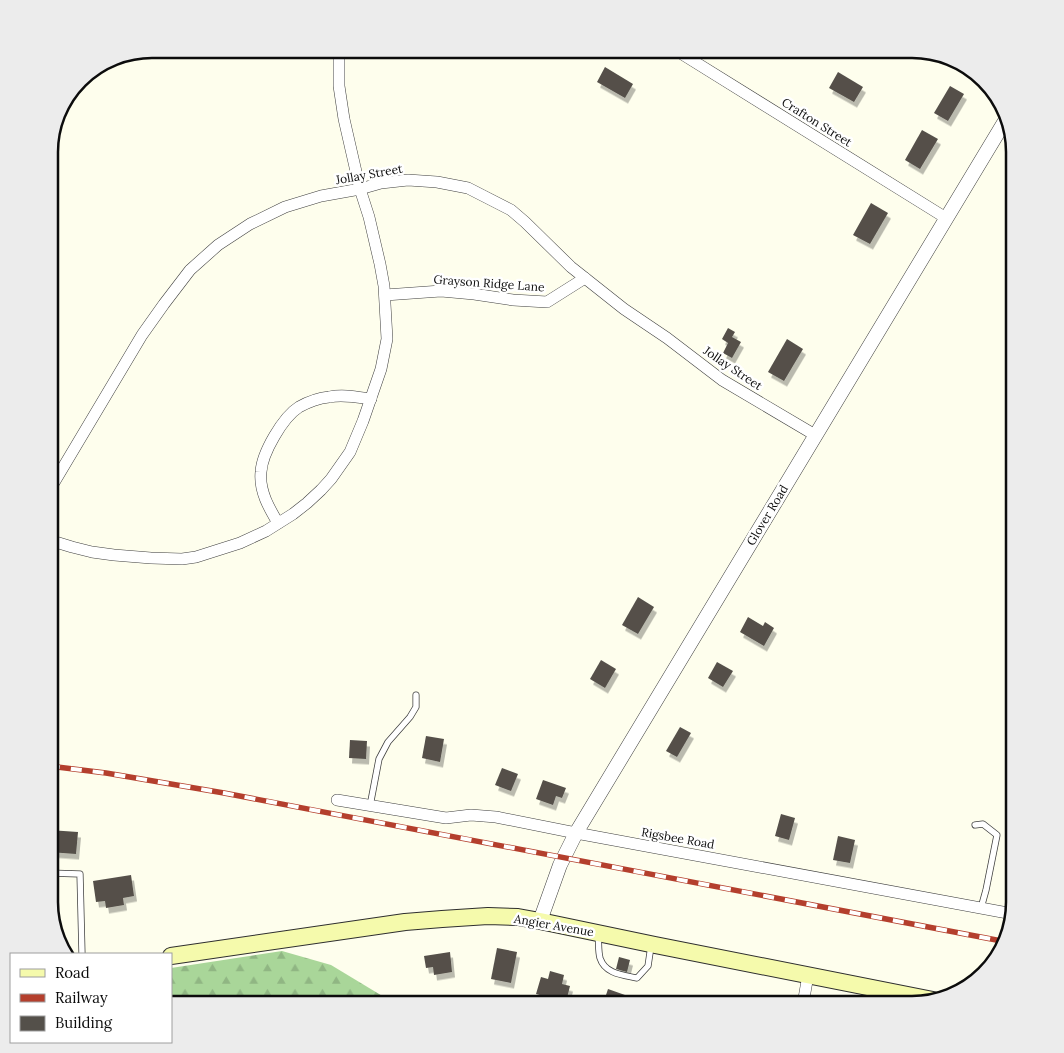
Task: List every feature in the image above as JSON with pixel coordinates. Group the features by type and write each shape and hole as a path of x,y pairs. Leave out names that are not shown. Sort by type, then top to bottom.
{"main road":[{"name":"Angier Avenue","path":"172,956 424,920 488,916 540,921 913,996"}],"street":[{"path":"58,543 92,552 182,559 240,543 278,523 307,503 331,479 350,452 381,370 387,339 385,295 380,264 344,119 339,58"},
{"name":"Crafton Street","path":"688,58 946,218"},
{"name":"Glover Road","path":"540,921 560,865 576,833 1003,124"},
{"name":"Jollay Street","path":"58,476 142,336 164,304 190,270 218,245 250,224 285,207 321,196 408,180 438,182 468,188 511,210 571,268 624,309 667,338 722,380 815,435"},
{"name":"Grayson Ridge Lane","path":"385,295 441,291 513,300 547,302 585,278"},
{"path":"278,523 269,508 261,486 261,472 270,445 287,419 298,408 327,397 341,395 371,398"},
{"name":"Rigsbee Road","path":"337,800 446,818 471,815 496,817 1006,913"},
{"path":"804,996 808,975"}],"lane":[{"path":"370,806 379,759 388,742 410,717 416,707 416,695"},
{"path":"975,825 984,824 996,835 981,908"},
{"path":"58,873 80,874 82,953"},
{"path":"598,932 601,960 607,969 629,977 637,978 648,966 651,944"}],"green space":[{"path":"282,951 331,965 382,996 172,996 172,968"}],"building":[{"path":"605,67 633,84 625,98 597,82"},
{"path":"838,72 863,87 854,102 829,88"},
{"path":"950,86 964,94 948,121 934,113"},
{"path":"922,130 938,139 920,169 905,160"},
{"path":"871,203 888,213 870,244 853,235"},
{"path":"728,328 735,332 732,337 741,342 732,358 723,353 728,343 722,339"},
{"path":"787,339 803,349 784,381 768,372"},
{"path":"638,597 654,607 638,634 622,625"},
{"path":"748,617 763,626 765,622 774,628 764,646 740,632"},
{"path":"601,660 616,669 605,688 590,679"},
{"path":"717,662 733,671 723,687 708,678"},
{"path":"680,727 691,733 677,757 666,751"},
{"path":"426,736 444,739 440,762 422,758"},
{"path":"350,740 367,741 366,759 349,758"},
{"path":"502,768 518,774 511,791 495,785"},
{"path":"543,780 566,788 562,798 556,796 553,805 536,799"},
{"path":"781,814 795,818 789,840 775,836"},
{"path":"58,831 78,832 76,854 58,853"},
{"path":"838,836 855,840 850,863 833,860"},
{"path":"131,875 134,896 123,898 124,905 106,908 105,901 96,902 93,881"},
{"path":"497,948 517,952 511,983 491,979"},
{"path":"450,952 452,972 434,975 433,967 426,968 424,956"},
{"path":"619,957 630,960 627,972 616,969"},
{"path":"550,971 564,975 562,984 570,986 568,996 544,996 536,994 541,977 548,979"},
{"path":"608,989 625,995 624,996 606,996"}],"railway":[{"path":"58,767 106,773 224,793 998,940"}]}
